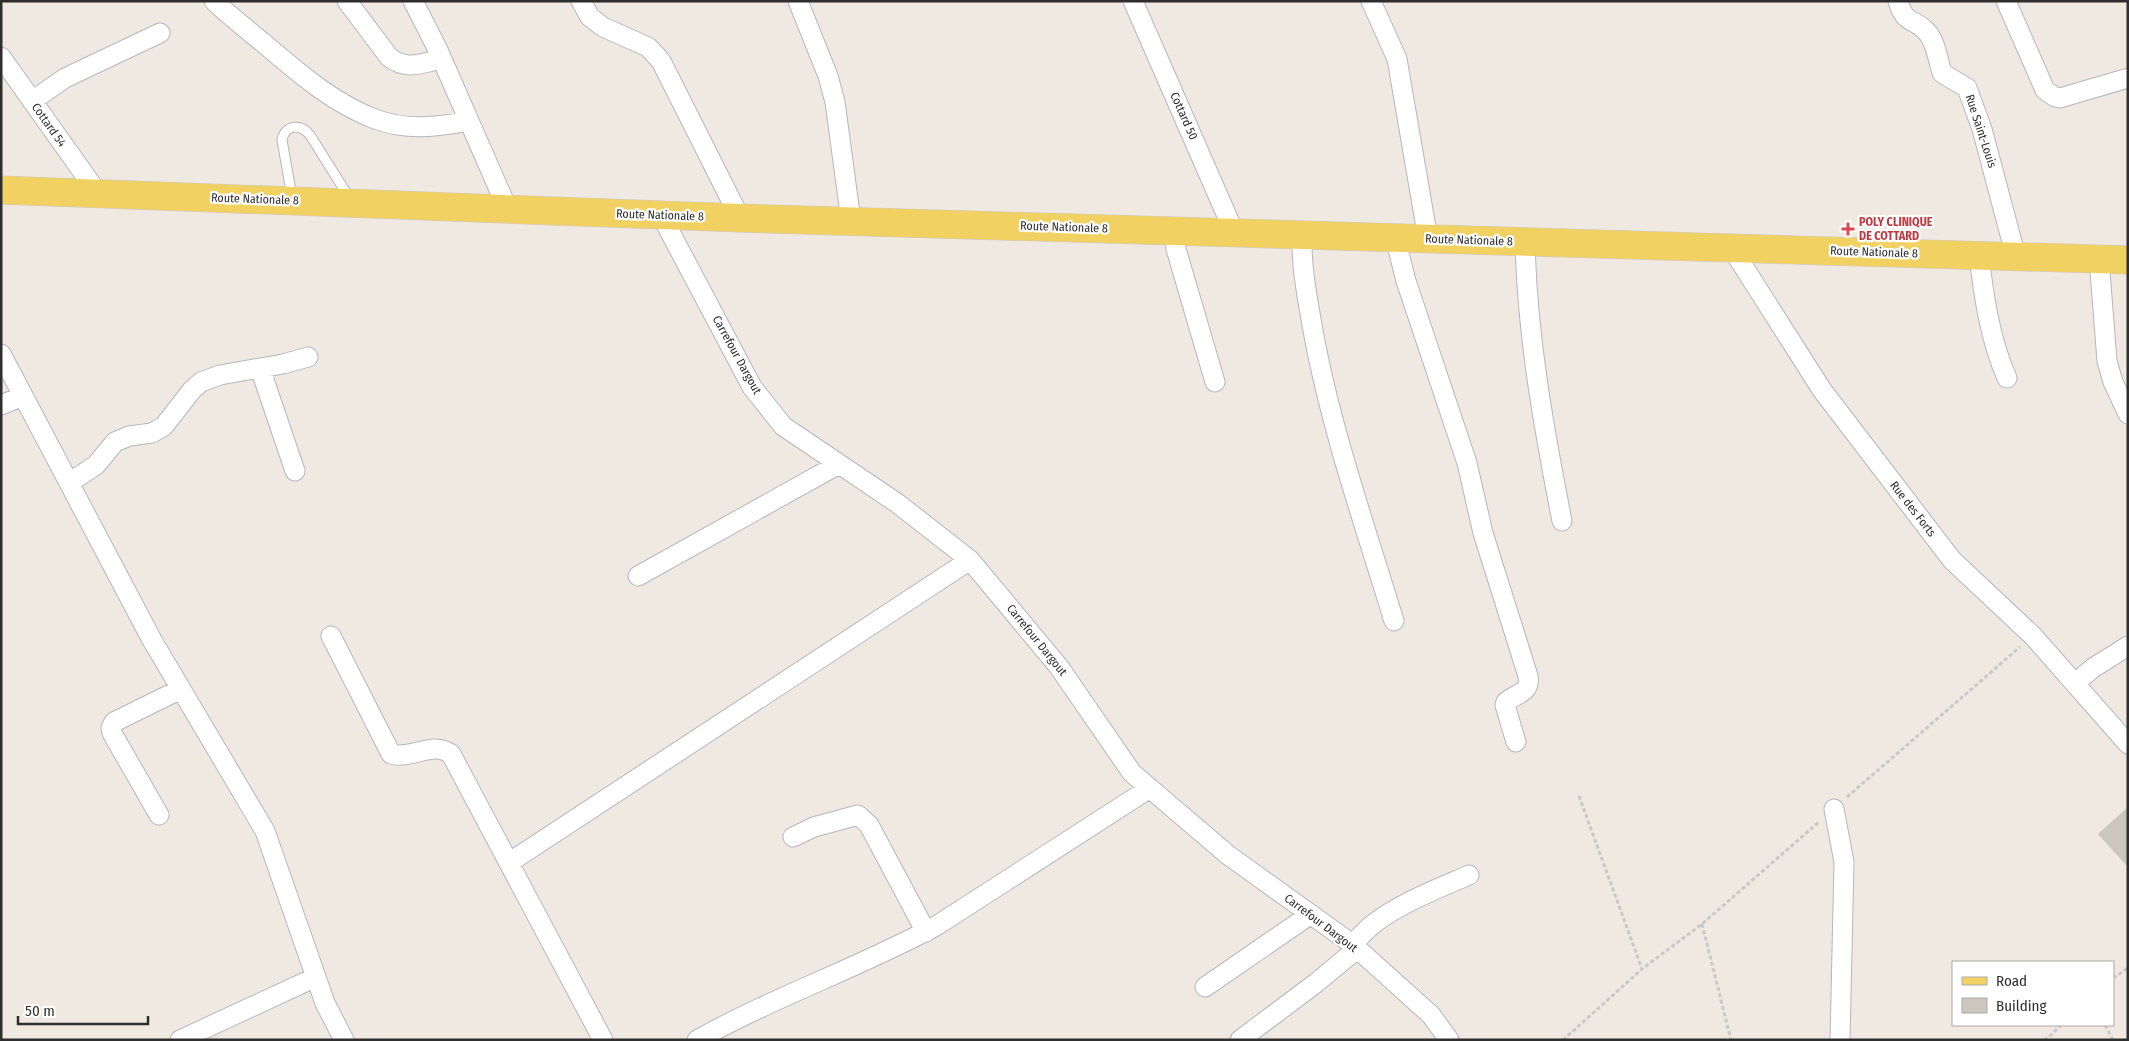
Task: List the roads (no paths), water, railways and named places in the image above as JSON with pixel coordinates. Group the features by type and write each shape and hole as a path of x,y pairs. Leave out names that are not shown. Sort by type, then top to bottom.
{"main road":[{"name":"Route Nationale 8","path":"1,190 97,192 740,218 2128,260"}],"street":[{"path":"214,1 281,59 334,99 375,119 410,127 436,127 469,121"},
{"path":"347,1 389,57 397,64 409,66 442,59"},
{"path":"413,1 442,59 508,210"},
{"path":"581,1 590,17 603,27 648,47 661,61 740,218"},
{"path":"798,1 828,76 835,102 851,221"},
{"name":"Cottard 50","path":"1134,1 1234,232"},
{"path":"1371,1 1397,59 1428,239"},
{"name":"Rue Saint-Louis","path":"1898,1 1902,13 1908,20 1925,30 1931,38 1942,72 1967,88 1982,129 2016,257"},
{"path":"2006,1 2045,90 2055,97 2060,98 2128,78"},
{"path":"32,101 65,78 160,34"},
{"name":"Cottard 54","path":"1,57 97,192"},
{"name":"Carrefour Dargout","path":"661,215 752,387 783,426 897,503 970,560 1060,667 1132,773 1228,854 1355,946 1431,1015 1449,1040"},
{"path":"1173,230 1176,249 1215,382"},
{"path":"1302,234 1301,261 1303,279 1322,380 1350,479 1394,621"},
{"path":"1395,238 1406,281 1467,463 1483,534 1528,676 1528,687 1524,692 1506,702 1505,705 1516,742"},
{"path":"1525,241 1526,290 1533,352 1562,521"},
{"name":"Rue des Forts","path":"1730,247 1822,390 1952,560 2033,636 2128,744"},
{"path":"1979,256 1984,296 2000,361 2007,378"},
{"path":"2099,259 2107,361 2113,382 2128,414"},
{"path":"1,354 152,640 265,831 325,1003 344,1040"},
{"path":"69,483 96,465 115,442 129,436 152,433 164,426 192,390 201,382 220,375 308,357"},
{"path":"260,368 295,471"},
{"path":"1,405 23,396"},
{"path":"638,576 839,464"},
{"path":"510,862 970,560"},
{"path":"331,636 391,754 398,756 407,755 435,747 444,749 451,754 603,1040"},
{"path":"2075,683 2092,668 2128,646"},
{"path":"159,815 112,733 111,728 114,722 181,689"},
{"path":"697,1040 780,998 926,932 1150,788"},
{"path":"1834,809 1844,862 1840,1040"},
{"path":"793,837 814,827 858,815 869,824 926,932"},
{"path":"1240,1040 1316,983 1355,946 1372,925 1426,894 1469,875"},
{"path":"1205,986 1311,914"},
{"path":"180,1040 316,977"}],"lane":[{"path":"293,200 282,140 284,133 288,129 298,126 305,129 310,135 352,203"}],"place":[{"name":"POLY CLINIQUE DE COTTARD","path":"1848,229"}]}
